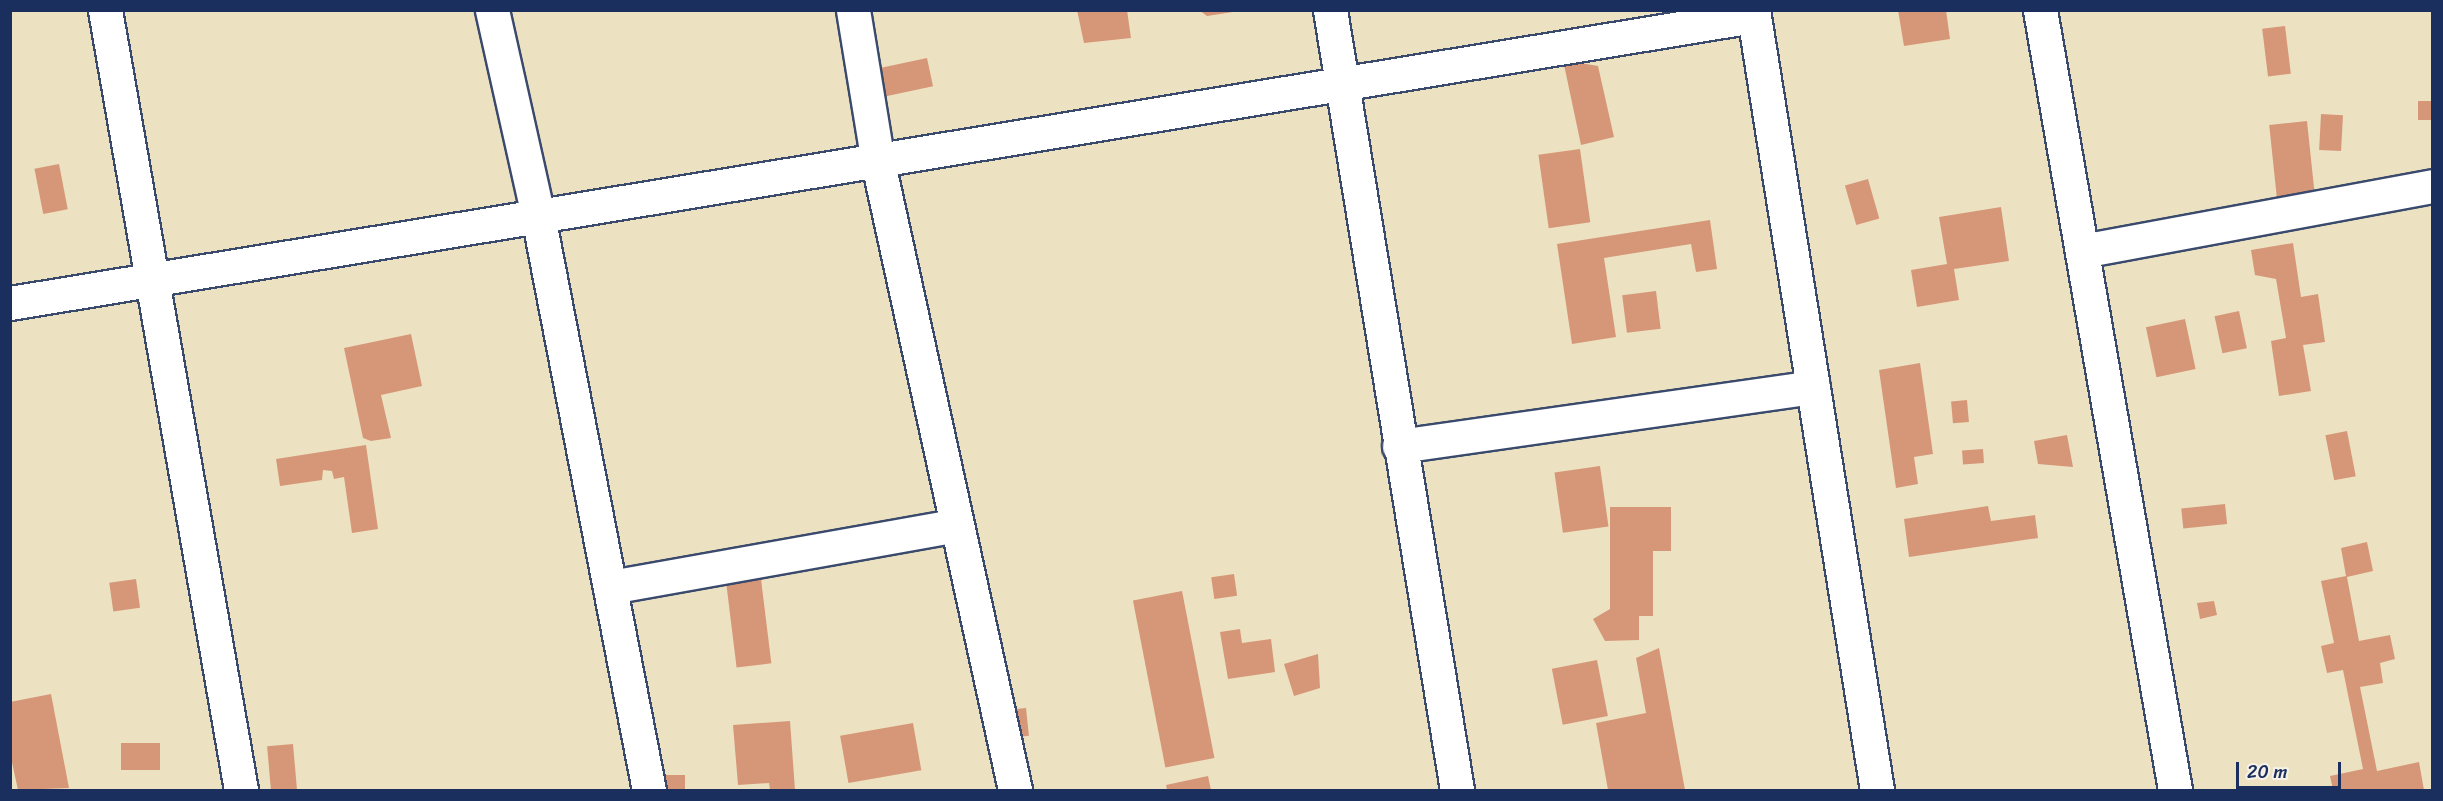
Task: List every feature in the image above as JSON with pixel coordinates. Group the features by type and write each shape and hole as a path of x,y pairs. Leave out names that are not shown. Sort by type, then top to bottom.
{"street":[{"path":"105,10 241,790"},
{"path":"492,10 538,216 649,790"},
{"path":"853,10 878,163 1014,790"},
{"path":"1330,10 1344,85 1399,446 1458,790"},
{"path":"2040,10 2175,790"},
{"path":"10,303 150,278 878,163 1754,13 1877,790"},
{"path":"2082,250 2433,186"},
{"path":"1399,446 1813,387"},
{"path":"610,587 957,525"}],"building":[{"path":"1077,10 1127,10 1131,38 1084,43"},
{"path":"1199,10 1233,10 1233,12 1207,16"},
{"path":"1898,10 1946,10 1950,39 1904,46"},
{"path":"2285,26 2291,74 2268,76 2262,29"},
{"path":"927,58 933,86 886,96 880,68"},
{"path":"1563,60 1598,66 1614,137 1581,145"},
{"path":"2418,101 2431,101 2431,120 2418,120"},
{"path":"2321,114 2343,115 2341,151 2319,150"},
{"path":"2307,121 2316,203 2278,207 2269,125"},
{"path":"1580,149 1590,222 1549,228 1538,155"},
{"path":"59,164 68,209 43,214 34,169"},
{"path":"1868,179 1879,218 1856,225 1845,186"},
{"path":"2001,207 2009,261 1954,269 1959,300 1917,307 1911,270 1947,264 1939,217"},
{"path":"1710,220 1717,269 1696,272 1691,244 1604,258 1616,337 1572,344 1557,244"},
{"path":"2293,243 2301,297 2318,294 2325,342 2303,345 2311,391 2279,396 2271,341 2286,338 2276,279 2255,275 2251,250"},
{"path":"1656,291 1661,329 1627,333 1622,295"},
{"path":"2239,311 2247,348 2222,353 2215,316"},
{"path":"2185,319 2196,369 2156,377 2146,327"},
{"path":"411,334 422,386 381,395 391,438 371,441 363,438 344,348"},
{"path":"1920,363 1933,454 1914,457 1918,484 1896,488 1879,370"},
{"path":"1967,400 1969,422 1953,423 1951,401"},
{"path":"2347,431 2356,476 2334,480 2325,435"},
{"path":"2067,435 2073,467 2038,464 2034,441"},
{"path":"366,445 378,529 352,533 344,477 334,479 332,471 323,470 322,480 280,486 276,459"},
{"path":"1983,449 1984,463 1963,464 1962,450"},
{"path":"1600,466 1608,526 1563,533 1554,472"},
{"path":"2225,504 2227,524 2183,528 2181,509"},
{"path":"1988,506 1991,521 2035,515 2038,538 1909,557 1904,519"},
{"path":"1610,507 1671,507 1671,551 1653,551 1653,616 1639,616 1639,640 1605,641 1593,619 1610,609"},
{"path":"2367,542 2373,571 2347,577 2359,641 2390,635 2395,659 2380,663 2383,683 2360,687 2377,771 2419,762 2424,790 2333,790 2330,776 2363,769 2343,670 2327,673 2321,646 2334,643 2321,581 2346,576 2341,548"},
{"path":"760,571 771,663 737,668 725,575"},
{"path":"1234,574 1237,596 1214,599 1211,577"},
{"path":"136,579 140,608 113,611 109,583"},
{"path":"1182,591 1214,758 1165,767 1133,601"},
{"path":"2214,601 2217,615 2200,619 2197,603"},
{"path":"1240,629 1242,643 1271,639 1275,672 1228,679 1220,632"},
{"path":"1659,648 1685,790 1608,790 1596,723 1646,713 1636,658"},
{"path":"1318,654 1320,688 1294,696 1284,664"},
{"path":"1597,660 1608,716 1563,725 1552,669"},
{"path":"51,694 69,788 18,790 10,753 10,702"},
{"path":"1026,708 1029,736 1012,738 1009,710"},
{"path":"790,721 795,790 770,790 769,783 738,785 733,725"},
{"path":"913,723 921,770 848,783 840,736"},
{"path":"121,743 160,743 160,770 121,770"},
{"path":"293,744 297,790 271,790 267,746"},
{"path":"664,775 685,775 685,790 664,790"},
{"path":"1208,776 1211,790 1167,790 1166,785"}]}
